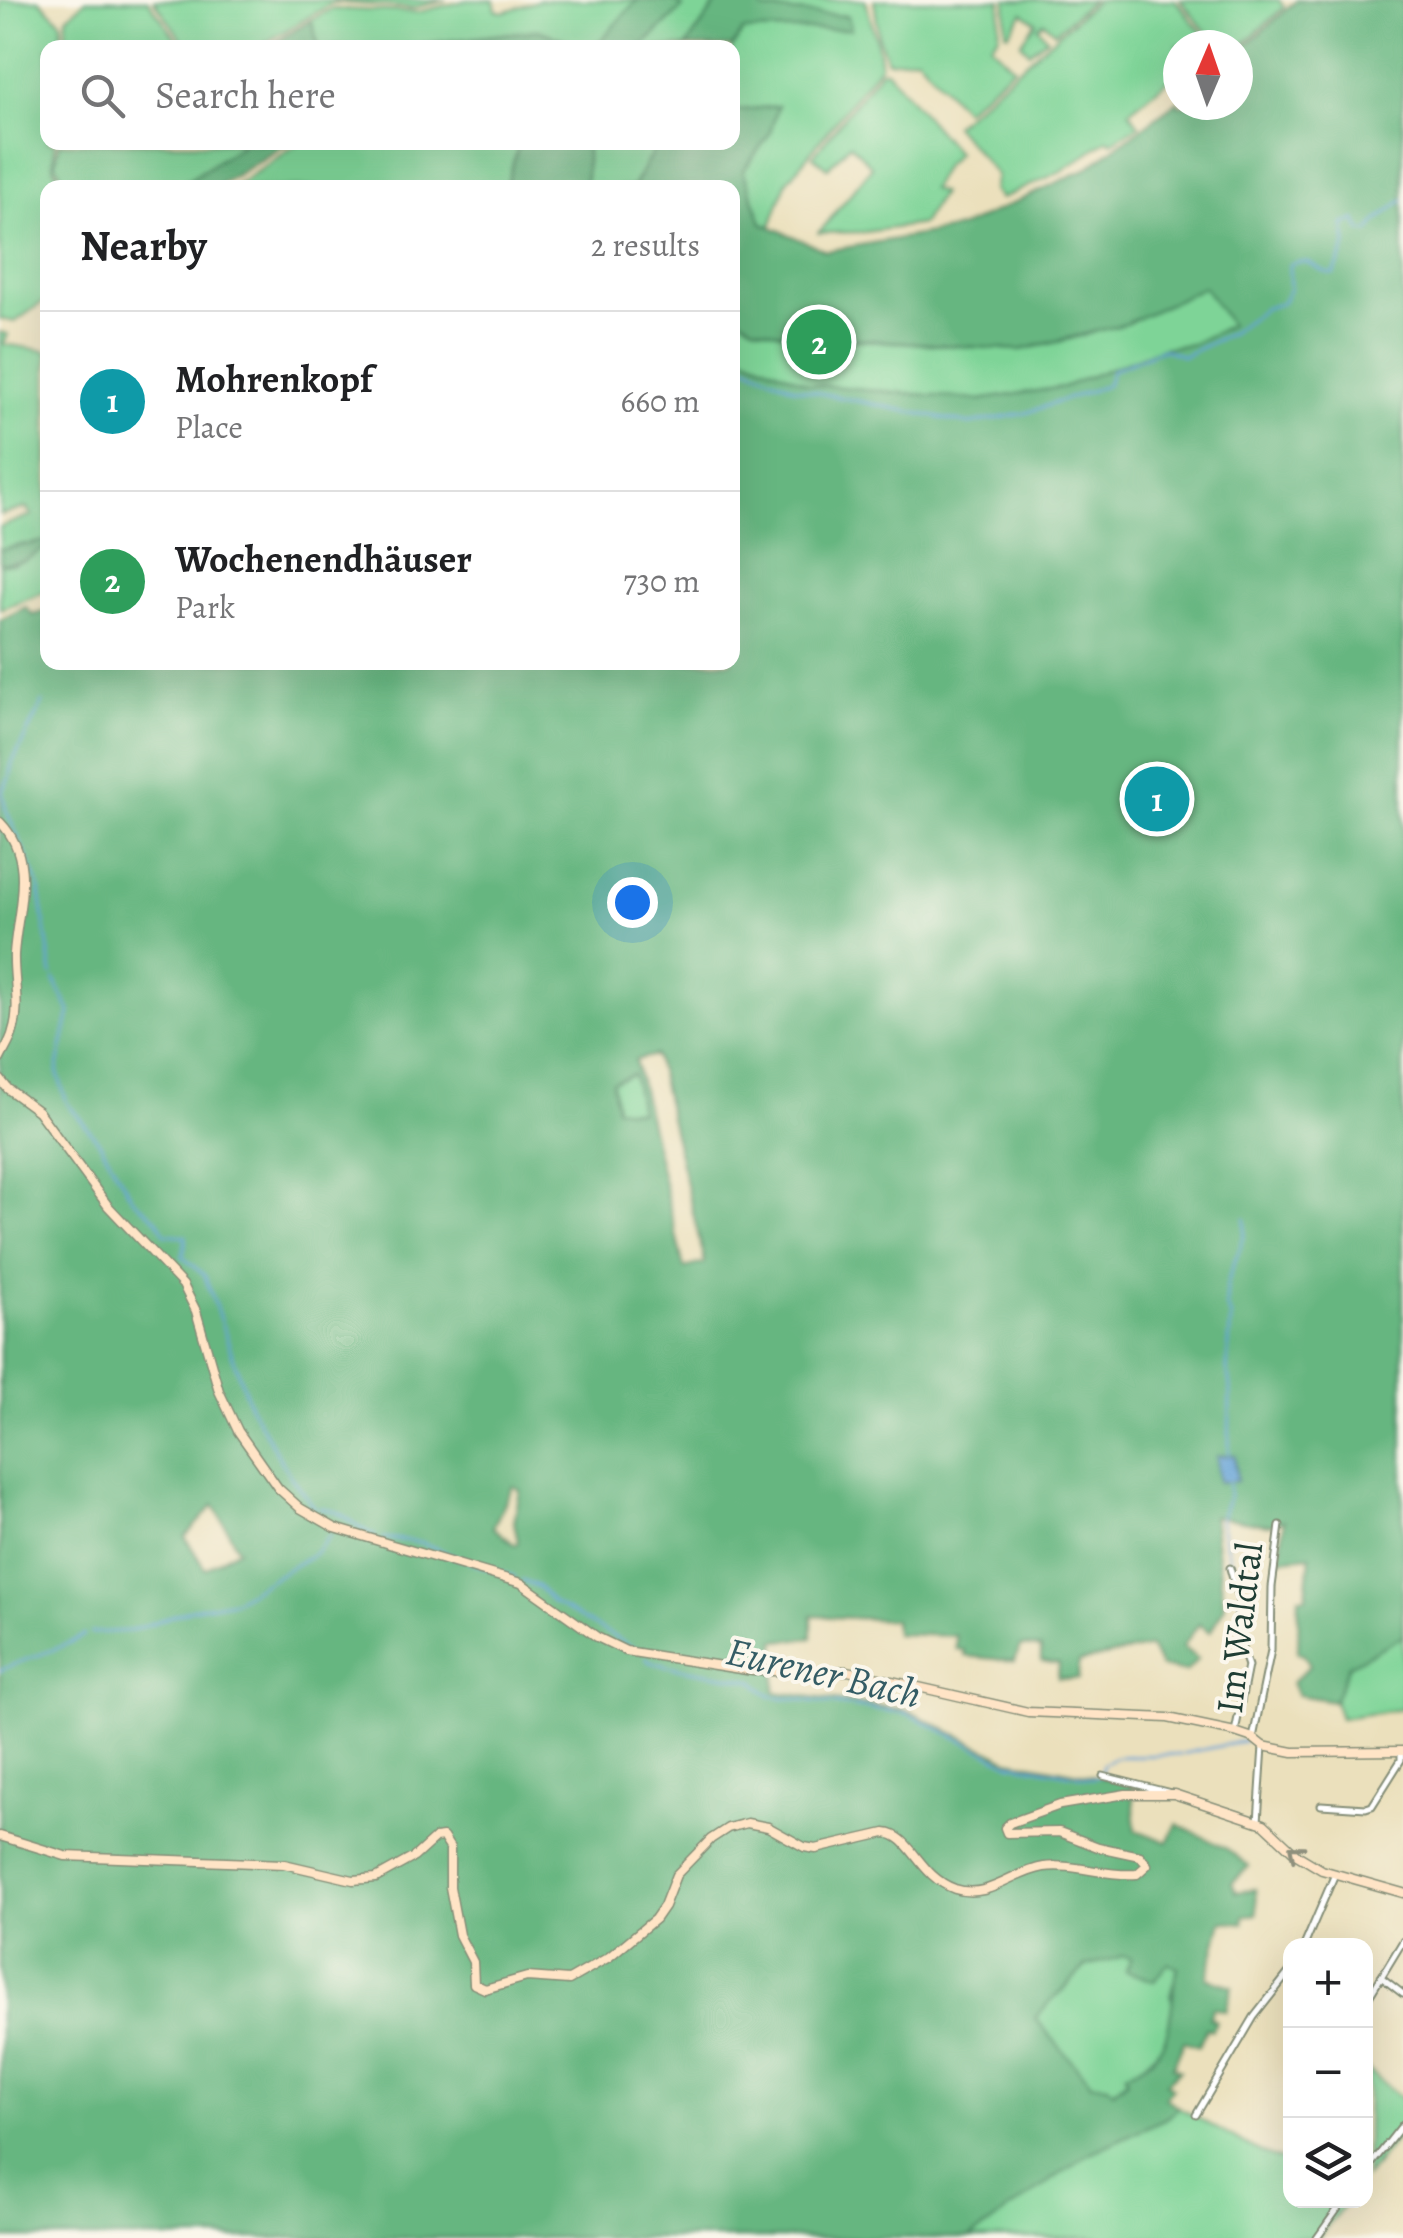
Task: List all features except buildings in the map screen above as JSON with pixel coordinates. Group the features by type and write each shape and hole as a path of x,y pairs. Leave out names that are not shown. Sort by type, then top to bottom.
{"street":[{"path":"0,822 18,854 24,886 15,948 14,1032 0,1059"},
{"path":"0,1078 8,1089 38,1111 108,1206 183,1285 196,1311 230,1417 278,1488 300,1508 354,1536 521,1583 596,1637 626,1651 753,1671 848,1671 1020,1711 1160,1716 1235,1732 1264,1746 1310,1752 1402,1752 1372,1806 1322,1805"},
{"name":"Im Waldtal","path":"1253,1738 1271,1650 1272,1587 1280,1525"},
{"path":"1230,1568 1239,1601 1236,1631 1248,1666 1235,1732"},
{"path":"1258,1822 1264,1746"},
{"path":"1102,1776 1174,1794 1258,1822 1298,1854 1335,1874 1403,1892"},
{"path":"0,1836 66,1856 284,1864 352,1880 376,1878 442,1837 450,1848 450,1887 460,1934 473,1962 474,1984 485,1990 527,1977 569,1980 609,1958 655,1919 676,1875 711,1839 740,1824 768,1826 804,1847 816,1849 896,1834 937,1881 976,1892 1044,1867 1125,1876 1142,1871 1147,1865 1140,1856 1098,1847 1059,1832 1034,1830 1014,1835 1005,1830 1010,1823 1060,1805 1126,1794 1174,1794"},
{"path":"1307,1938 1335,1874"},
{"path":"1373,1991 1403,1941"},
{"path":"1381,1978 1403,1994"},
{"path":"1196,2115 1254,2017 1283,1981"},
{"path":"1373,2161 1403,2124"},
{"path":"1316,2238 1338,2208"}],"green space":[{"path":"0,0 39,0 62,22 61,40 40,40 40,150 55,150 54,167 59,180 40,180 40,304 15,322 0,319"},
{"path":"86,0 148,0 177,40 65,40 67,17"},
{"path":"154,0 446,0 412,8 334,2 270,40 182,40"},
{"path":"468,0 494,0 496,10 503,12 540,0 637,0 602,40 565,40 537,30 456,40 317,40 311,20 331,9 418,12"},
{"path":"637,0 674,0 683,7 648,40 601,40"},
{"path":"674,0 719,0 691,40 649,40 682,8"},
{"path":"719,0 761,0 763,10 848,16 851,29 743,31 737,40 691,40"},
{"path":"761,0 866,0 880,59 880,65 786,183 771,226 762,223 743,171 769,135 777,106 740,110 737,40 743,31 850,28 848,16 762,10"},
{"path":"874,0 1001,0 999,35 991,45 1014,67 964,110 917,57 887,61 879,38"},
{"path":"1006,0 1092,0 1055,32 1044,22 1038,27 1047,38 1029,52 1021,43 1036,22 1023,13 1006,32"},
{"path":"1097,0 1175,0 1200,30 1163,30 1163,85 1129,111 1139,125 1112,142 1108,139 1062,171 1000,199 993,190 996,175 954,125"},
{"path":"1180,0 1279,0 1284,7 1253,35 1253,30 1205,30"},
{"path":"1297,0 1403,0 1403,1636 1349,1665 1334,1701 1297,1695 1292,1683 1310,1665 1304,1654 1298,1652 1299,1597 1306,1597 1310,1556 1280,1559 1284,1520 1268,1525 1213,1516 1224,1607 1210,1632 1199,1624 1182,1647 1198,1659 1186,1672 1160,1667 1150,1647 1079,1662 1078,1679 1058,1678 1059,1664 1041,1661 1041,1648 1020,1646 1015,1661 965,1656 964,1650 956,1649 956,1636 895,1634 894,1620 812,1616 812,1638 776,1641 775,1692 906,1710 1009,1760 1132,1783 1136,1830 1168,1842 1177,1824 1227,1849 1249,1866 1232,1883 1236,1892 1256,1889 1257,1914 1244,1916 1244,1923 1222,1921 1207,1978 1232,1986 1226,2011 1213,2008 1209,2018 1216,2021 1212,2030 1206,2028 1199,2046 1184,2041 1173,2067 1180,2070 1166,2083 1173,2088 1165,2097 1178,2107 1166,2118 1090,2153 970,2238 0,2238 0,620 26,607 33,615 40,613 40,670 740,670 740,354 809,384 979,400 1063,387 1163,348 1192,344 1230,325 1204,287 1126,324 1020,350 785,334 754,326 740,317 740,180 637,180 654,150 740,150 740,110 778,106 769,135 743,171 762,223 826,251 960,228 1086,169 1163,112 1163,120 1253,120 1253,40","holes":["655,1055 705,1263 684,1268 635,1060","633,1074 640,1111 616,1108 612,1082","513,1486 520,1490 514,1522 518,1542 515,1545 493,1527","214,1505 238,1549 205,1569 185,1537","1123,1956 1131,1958 1126,1971 1154,1981 1168,1963 1178,1967 1163,2044 1142,2066 1125,2073 1128,2080 1113,2091 1108,2085 1091,2083 1035,2018 1086,1966"]},
{"path":"311,20 317,40 279,40"},
{"path":"538,30 566,40 456,40"},
{"path":"881,70 886,70 957,153 931,189 941,193 922,224 865,232 819,233 872,167 850,144 828,168 813,156"},
{"path":"58,150 234,150 189,180 64,180 56,164"},
{"path":"234,150 277,150 228,180 189,180"},
{"path":"289,150 517,150 508,180 245,180"},
{"path":"517,150 586,150 586,180 508,180"},
{"path":"586,150 654,150 637,180 586,180"},
{"path":"1204,286 1231,325 1192,344 1163,348 1063,387 979,400 809,384 740,354 740,317 755,324 826,338 1020,350 1115,326"},
{"path":"0,332 8,334 4,344 40,350 40,594 0,609 0,564 14,564 34,553 25,544 0,550 0,527 32,515 26,508 0,515"},
{"path":"40,542 40,551 24,561 0,564 0,550"},
{"path":"633,1073 640,1112 616,1109 611,1082"},
{"path":"1403,1636 1403,1709 1340,1718 1334,1701 1349,1665"},
{"path":"1132,1957 1126,1971 1154,1981 1168,1963 1179,1966 1171,1995 1167,2038 1113,2091 1100,2083 1091,2083 1034,2019 1086,1966"},
{"path":"1373,2074 1403,2100 1403,2129 1373,2168"},
{"path":"1178,2107 1261,2153 1283,2161 1283,2208 1342,2208 1318,2238 970,2238 1090,2153 1166,2118"}],"water":[{"path":"1235,1455 1237,1481 1219,1482 1217,1456"}],"waterway":[{"path":"740,363 795,388 970,424 1026,413 1107,385 1112,370 1163,349 1183,356 1231,333 1263,309 1282,303 1290,289 1289,265 1303,261 1334,274 1347,244 1344,224 1356,220 1362,231 1370,232 1376,222 1403,200"},
{"name":"Eurener Bach","path":"43,702 2,791 6,810 39,886 52,974"},
{"name":"Eurener Bach","path":"54,979 70,1011 57,1071 67,1103 100,1143 132,1198 158,1221 165,1234 186,1236 183,1257 205,1276 250,1406 290,1476 315,1508"},
{"path":"1228,1281 1242,1242 1245,1218"},
{"path":"1227,1284 1226,1306 1231,1317 1227,1369 1229,1455"},
{"path":"1228,1478 1229,1495 1220,1521 1232,1567"},
{"name":"Eurener Bach","path":"320,1508 336,1512 375,1536"},
{"path":"91,1633 130,1631 191,1609 234,1601 315,1553 331,1534"},
{"name":"Eurener Bach","path":"383,1538 420,1542 464,1560"},
{"name":"Eurener Bach","path":"469,1562 515,1577"},
{"name":"Eurener Bach","path":"522,1580 539,1587 552,1602 634,1648"},
{"path":"0,1671 84,1635"},
{"name":"Eurener Bach","path":"646,1658 668,1666"},
{"name":"Eurener Bach","path":"672,1667 754,1681 770,1696 906,1713 1008,1763 1092,1778 1100,1776 1103,1764 1116,1757 1182,1754 1244,1741"}],"place":[{"name":"Wochenendhäuser","path":"819,342"},
{"name":"Mohrenkopf","path":"1157,799"}]}
